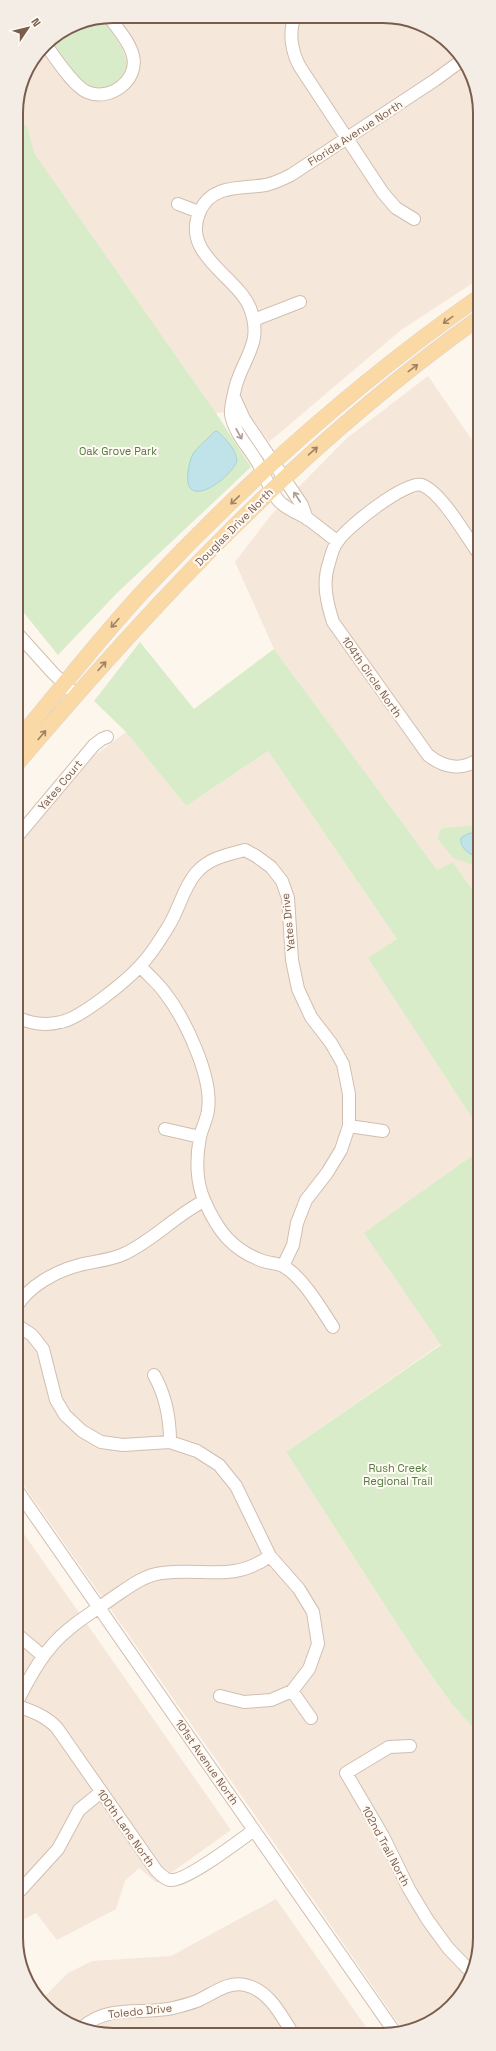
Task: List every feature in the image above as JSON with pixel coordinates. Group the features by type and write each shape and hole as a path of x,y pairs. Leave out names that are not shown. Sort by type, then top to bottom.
{"main road":[{"name":"Douglas Drive North","path":"23,734 101,638 148,586 274,462 375,376 473,302"},
{"name":"Douglas Drive North","path":"23,757 76,694 150,611 228,530 284,477 381,393 473,323"}],"street":[{"path":"49,49 79,86 94,99 109,94 119,89 137,68 130,47 113,23"},
{"path":"291,23 296,60 388,200 414,219"},
{"name":"Florida Avenue North","path":"199,212 216,194 231,187 266,185 283,179 347,138 458,62"},
{"path":"178,204 199,212 197,234 202,250 216,268 243,296 254,320 254,344 236,384 231,413 234,424 278,500 307,518 337,541"},
{"path":"254,320 300,302"},
{"path":"234,397 244,419 302,505 307,518"},
{"name":"104th Circle North","path":"473,546 435,493 419,484 411,485 398,492 337,541 328,564 326,576 327,603 334,622 428,755 440,764 456,767 473,763"},
{"path":"23,640 64,684 76,694"},
{"name":"Yates Court","path":"23,830 94,745 102,739 107,738"},
{"name":"Yates Drive","path":"23,1020 29,1023 44,1024 61,1022 75,1017 140,966 170,925 190,880 204,865 215,858 244,850 256,856 271,867 282,881 288,898 295,977 302,999 311,1017 331,1043 342,1064 349,1094 349,1126 341,1150 327,1173 306,1200 297,1223 292,1245 283,1266"},
{"path":"140,966 165,992 182,1021 197,1052 206,1083 208,1110 200,1137 198,1179 204,1201 227,1240 244,1253 263,1261 283,1266 302,1283 333,1327"},
{"path":"349,1126 383,1131"},
{"path":"165,1129 200,1137"},
{"path":"23,1299 31,1290 53,1275 76,1266 125,1254 150,1239 186,1210 204,1201"},
{"path":"23,1329 32,1335 43,1350 56,1400 65,1415 82,1431 101,1442 108,1443 144,1445 170,1442 196,1451 219,1465 236,1486 270,1556 307,1600 314,1612 323,1631 309,1669 292,1691 271,1700 244,1702 220,1696"},
{"path":"154,1375 161,1388 170,1421 170,1442"},
{"name":"101st Avenue North","path":"23,1499 391,2027"},
{"path":"23,1691 43,1656 68,1629 138,1581 161,1573 227,1573 258,1565 270,1556"},
{"path":"23,1639 43,1656"},
{"path":"292,1691 311,1718"},
{"name":"100th Lane North","path":"23,1708 38,1714 52,1722 156,1870 164,1878 170,1880 180,1878 216,1857 254,1830"},
{"name":"102nd Trail North","path":"410,1746 389,1747 346,1773 367,1818 427,1919 448,1948 467,1968"},
{"path":"23,1887 58,1849 80,1810 101,1792"},
{"name":"Toledo Drive","path":"87,2024 110,2012 145,2012 172,2008 198,2000 222,1988 235,1984 245,1985 262,1993 270,2000 290,2028"}],"shaded area":[{"path":"383,23 401,25 423,32 447,49 464,73 470,90 473,113 473,283 401,330 269,442 246,410 216,413 23,138 24,101 26,90 35,68 49,49 63,38 73,32 101,24"},
{"path":"428,376 473,441 473,890 453,862 437,871 274,649 235,562 271,515 347,438"},
{"path":"126,732 186,806 268,751 397,939 369,958 473,1119 473,1155 365,1233 441,1344 286,1452 417,1655 451,1703 473,1728 473,1944 471,1956 461,1983 447,2002 423,2019 406,2025 400,2026 255,1815 23,1485 23,841 95,755"},
{"path":"23,1533 231,1830 157,1883 139,1868 125,1881 116,1909 57,1940 36,1913 23,1920"},
{"path":"276,1899 367,2028 101,2027 73,2019 54,2006 45,1996 68,1973 92,1961 171,1956"}],"green space":[{"path":"106,24 124,52 126,71 122,79 113,86 104,89 89,87 67,67 52,47 73,32 95,25"},
{"name":"Oak Grove Park","path":"23,122 28,129 34,153 216,413 251,467 117,593 58,655 23,612"},
{"path":"140,642 194,709 274,649 437,870 453,862 473,890 473,1119 368,958 397,939 268,751 186,806 126,732 94,701"},
{"path":"473,826 473,865 453,858 438,839 440,830 444,828"},
{"name":"Rush Creek Regional Trail","path":"473,1155 473,1728 451,1703 417,1655 286,1452 441,1345 364,1233"}],"water":[{"path":"217,431 233,448 237,461 226,476 208,489 199,491 193,490 188,484 188,472 192,456 200,445"},
{"path":"473,832 473,855 466,851 461,842 461,838"}]}
